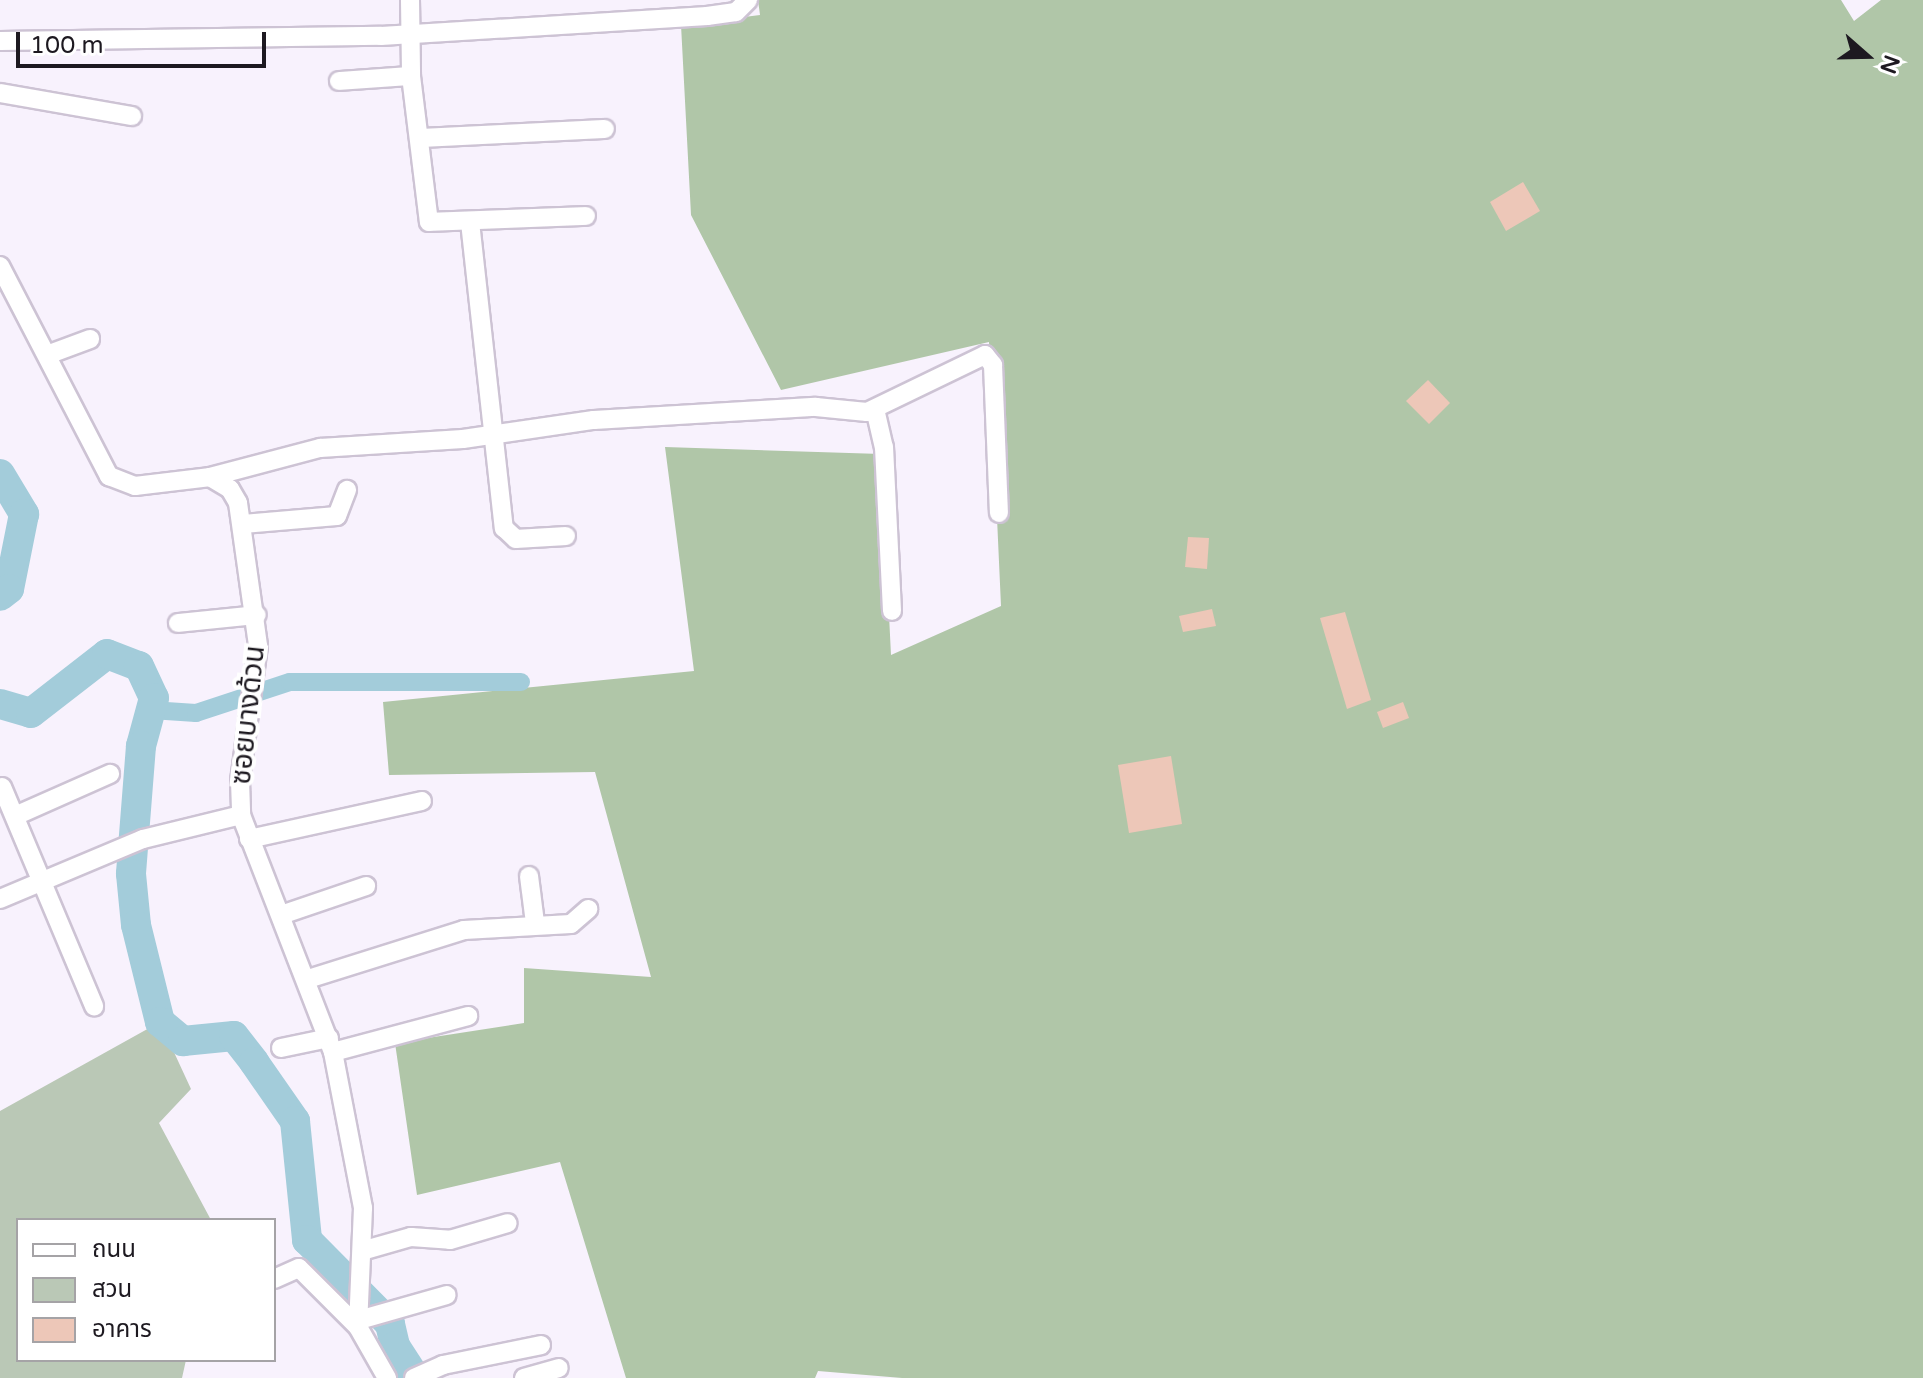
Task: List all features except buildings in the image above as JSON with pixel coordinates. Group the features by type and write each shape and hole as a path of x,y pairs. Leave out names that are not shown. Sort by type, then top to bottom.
{"street":[{"path":"410,0 411,70 429,222 586,216"},
{"path":"0,41 410,38 707,16 736,12 748,0"},
{"path":"339,81 411,70"},
{"path":"0,93 132,116"},
{"path":"420,138 605,129"},
{"path":"470,222 492,433 507,534 529,540 566,536"},
{"path":"0,266 109,476 135,486 210,477 320,448 673,414 875,409 967,361 989,358 999,513"},
{"path":"47,355 90,339"},
{"path":"875,409 884,447 892,611"},
{"name":"ซอยบางด้วน","path":"210,477 230,489 243,524 257,615 256,675 248,722 241,815 308,979 331,1045 364,1258 368,1317"},
{"path":"243,524 337,516 347,490"},
{"path":"178,623 257,615"},
{"path":"15,816 110,774"},
{"path":"2,787 94,1006"},
{"path":"249,839 422,801"},
{"path":"0,899 143,839 241,815"},
{"path":"529,876 535,923"},
{"path":"281,915 366,886"},
{"path":"308,979 464,930 535,923 571,924 588,909"},
{"path":"281,1048 331,1045 468,1016"},
{"path":"364,1258 411,1237 450,1240 508,1223"},
{"path":"276,1278 299,1268 368,1317 387,1378"},
{"path":"368,1317 447,1295"},
{"path":"418,1375 541,1345"},
{"path":"524,1378 559,1368"}],"green space":[{"path":"758,0 1841,0 1854,21 1881,0 1923,0 1923,1378 902,1378 818,1371 815,1378 626,1378 560,1162 417,1195 395,1043 524,1023 524,968 651,977 595,772 389,775 383,702 694,671 665,447 881,454 891,655 1001,606 989,342 781,390 691,215 681,25 760,15"},
{"path":"160,1022 191,1089 159,1123 210,1218 16,1218 16,1362 186,1362 182,1378 0,1378 0,1111"}],"waterway":[{"path":"0,474 24,514 9,589 0,596"},
{"path":"0,704 31,713 107,654 139,666 154,698 141,746 131,874 136,925 160,1022 183,1041 234,1036 254,1062 295,1121 307,1240 390,1324 395,1346 416,1378"},
{"path":"151,710 196,713 290,682 521,682"}]}
